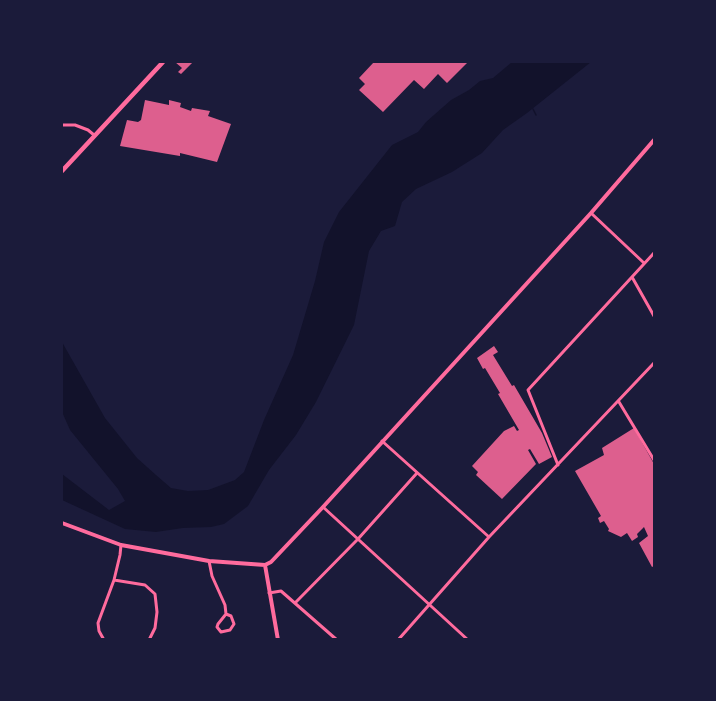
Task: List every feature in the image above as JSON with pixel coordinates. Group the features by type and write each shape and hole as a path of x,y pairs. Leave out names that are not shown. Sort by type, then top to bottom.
{"main road":[{"path":"62,171 163,62"}],"street":[{"path":"62,125 75,125 94,135"},
{"path":"62,523 121,545 208,561 265,565 271,562 591,213 654,140"},
{"path":"591,213 645,263"},
{"path":"558,465 528,390 654,253"},
{"path":"632,278 654,316"},
{"path":"398,639 489,537 654,363"},
{"path":"618,402 654,460"},
{"path":"382,441 489,537"},
{"path":"295,603 358,539 417,473"},
{"path":"323,507 430,605 462,638 468,639"},
{"path":"104,639 99,631 98,623 114,580 121,545"},
{"path":"208,561 225,605 226,614 217,627 221,632 230,630 234,624 231,616 226,614"},
{"path":"265,565 278,639"},
{"path":"114,580 145,585 155,594 157,612 155,628 149,639"},
{"path":"269,592 281,591 337,639"}],"shaded area":[{"path":"512,62 591,62 503,130 482,153 452,172 416,189 402,202 395,226 381,231 369,251 354,325 316,402 296,435 269,470 248,506 224,524 156,532 125,529 62,500 62,474 109,510 125,501 118,489 70,430 62,412 62,342 105,418 137,458 171,488 188,491 208,490 235,480 244,472 293,355 324,242 339,212 392,145 418,132 451,100 480,81 493,78"}],"building":[{"path":"175,62 193,62 181,74 178,72 182,68"},
{"path":"374,62 468,62 447,83 438,74 424,89 414,80 383,112 359,90 365,84 359,78"},
{"path":"145,100 169,105 169,100 181,103 180,107 191,111 192,108 210,111 208,116 231,124 217,162 180,153 180,156 120,146 127,120 138,122 141,120"},
{"path":"494,346 498,352 493,355 512,386 514,385 542,433 552,457 539,464 530,449 528,450 536,464 502,499 476,475 478,472 472,466 504,431 514,426 517,431 519,430 498,394 500,393 477,358"},
{"path":"634,428 654,464 654,566 652,567 639,543 648,536 644,527 637,534 638,537 632,541 627,533 621,537 608,531 604,521 600,523 598,518 601,516 575,471 604,455 602,448"}],"waterway":[{"path":"533,109 536,115"}]}
